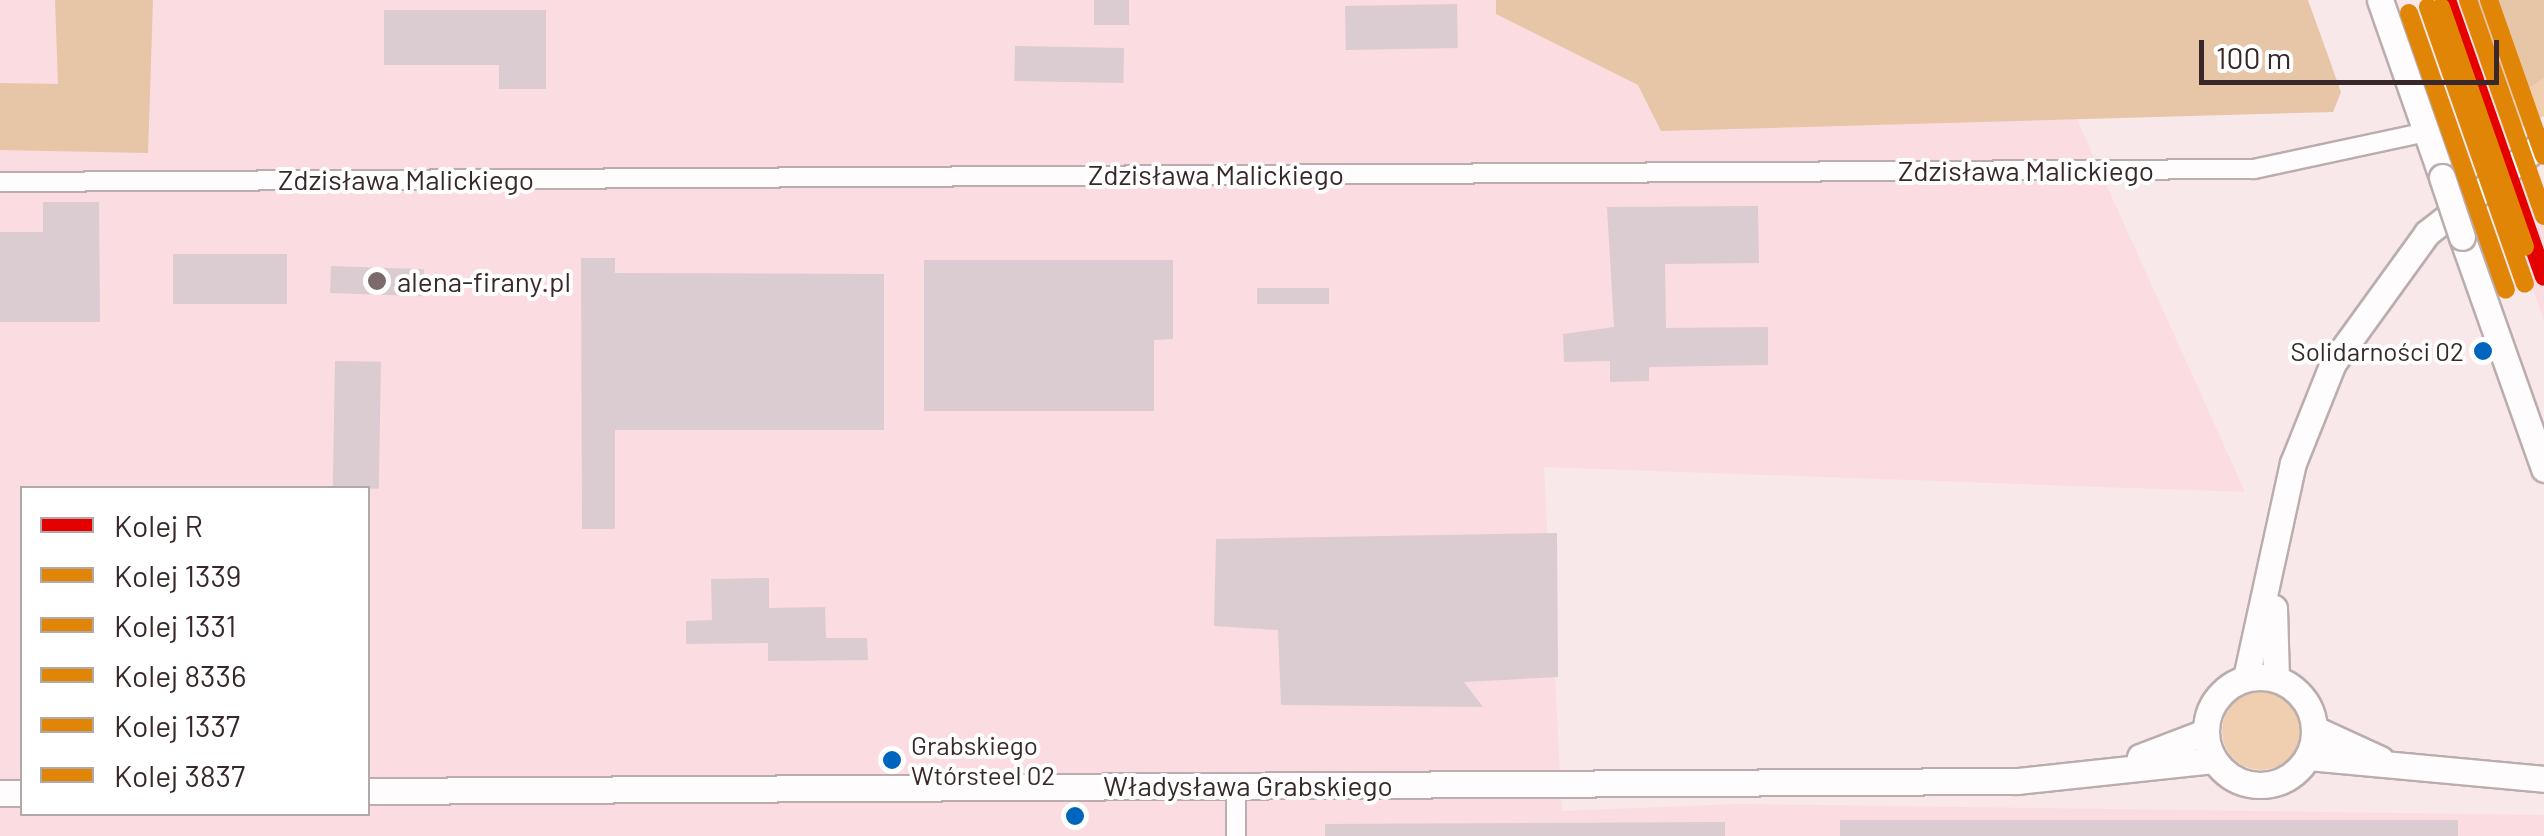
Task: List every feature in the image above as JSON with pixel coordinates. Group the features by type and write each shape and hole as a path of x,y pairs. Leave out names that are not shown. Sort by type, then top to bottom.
{"street":[{"path":"2380,0 2544,469"},
{"name":"Zdzisława Malickiego","path":"0,182 2254,169 2426,132"},
{"path":"2246,678 2304,431 2357,322 2428,233 2544,142"},
{"path":"2273,574 2276,678"},
{"path":"2246,678 2276,678 2303,698 2315,729 2308,757 2285,780 2253,785 2213,760 2205,732 2216,698 2246,678"},
{"path":"2315,729 2397,769"},
{"name":"Władysława Grabskiego","path":"2127,764 2205,732"},
{"path":"2308,757 2397,769 2540,778"},
{"name":"Władysława Grabskiego","path":"370,791 2017,781 2127,764 2213,760"},
{"path":"1236,784 1236,836"}],"shaded area":[{"path":"0,0 2023,0 2245,492 1544,467 1562,811 1737,804 2544,815 2544,836 0,836"},
{"path":"55,0 153,0 148,153 0,150 0,83 58,84"},
{"path":"1496,0 2308,0 2341,92 2333,112 1661,131 1638,85 1496,14"},
{"path":"2436,0 2473,0 2544,198 2544,321"},
{"path":"2473,0 2544,0 2544,78 2510,103"},
{"path":"2544,78 2544,116 2523,127 2510,104"},
{"path":"2261,692 2289,703 2300,731 2289,759 2261,770 2233,759 2222,731 2233,703"}],"building":[{"path":"1094,0 1129,0 1129,25 1094,25"},
{"path":"1457,4 1458,48 1346,50 1345,6"},
{"path":"384,10 546,10 546,89 499,89 499,65 384,65"},
{"path":"1015,46 1124,48 1123,83 1014,81"},
{"path":"43,202 99,202 100,322 0,322 0,232 43,232"},
{"path":"1758,206 1759,263 1665,264 1666,328 1768,327 1768,365 1649,367 1649,381 1610,382 1610,361 1564,362 1563,334 1614,327 1607,207"},
{"path":"173,254 287,254 287,304 173,304"},
{"path":"581,258 615,258 615,273 884,274 884,430 615,430 615,529 582,529"},
{"path":"924,260 1173,260 1173,339 1154,340 1154,411 924,411"},
{"name":"alena-firany.pl","path":"331,266 424,269 423,296 330,293"},
{"path":"1257,288 1329,288 1329,304 1257,304"},
{"path":"335,361 381,362 379,489 333,486"},
{"path":"1557,533 1558,677 1464,682 1483,707 1281,705 1278,630 1214,626 1216,539"},
{"path":"769,578 769,608 825,607 826,638 867,638 868,660 768,661 768,643 686,644 686,621 712,620 711,579"},
{"path":"1840,820 2458,820 2458,836 1840,836"},
{"path":"1725,822 1725,836 1325,836 1325,824"}],"rail line":[{"name":"R","path":"2447,0 2544,277"},
{"name":"1331","path":"2468,0 2544,216"},
{"name":"1337","path":"2489,0 2544,156"},
{"name":"1339","path":"2428,7 2525,284"},
{"name":"3837","path":"2441,7 2525,247"},
{"name":"8336","path":"2409,13 2506,290"}],"place":[{"name":"alena-firany.pl","path":"377,281"},
{"name":"Solidarności 02","path":"2483,351"},
{"name":"Grabskiego Wtórsteel 02","path":"892,760"}]}
